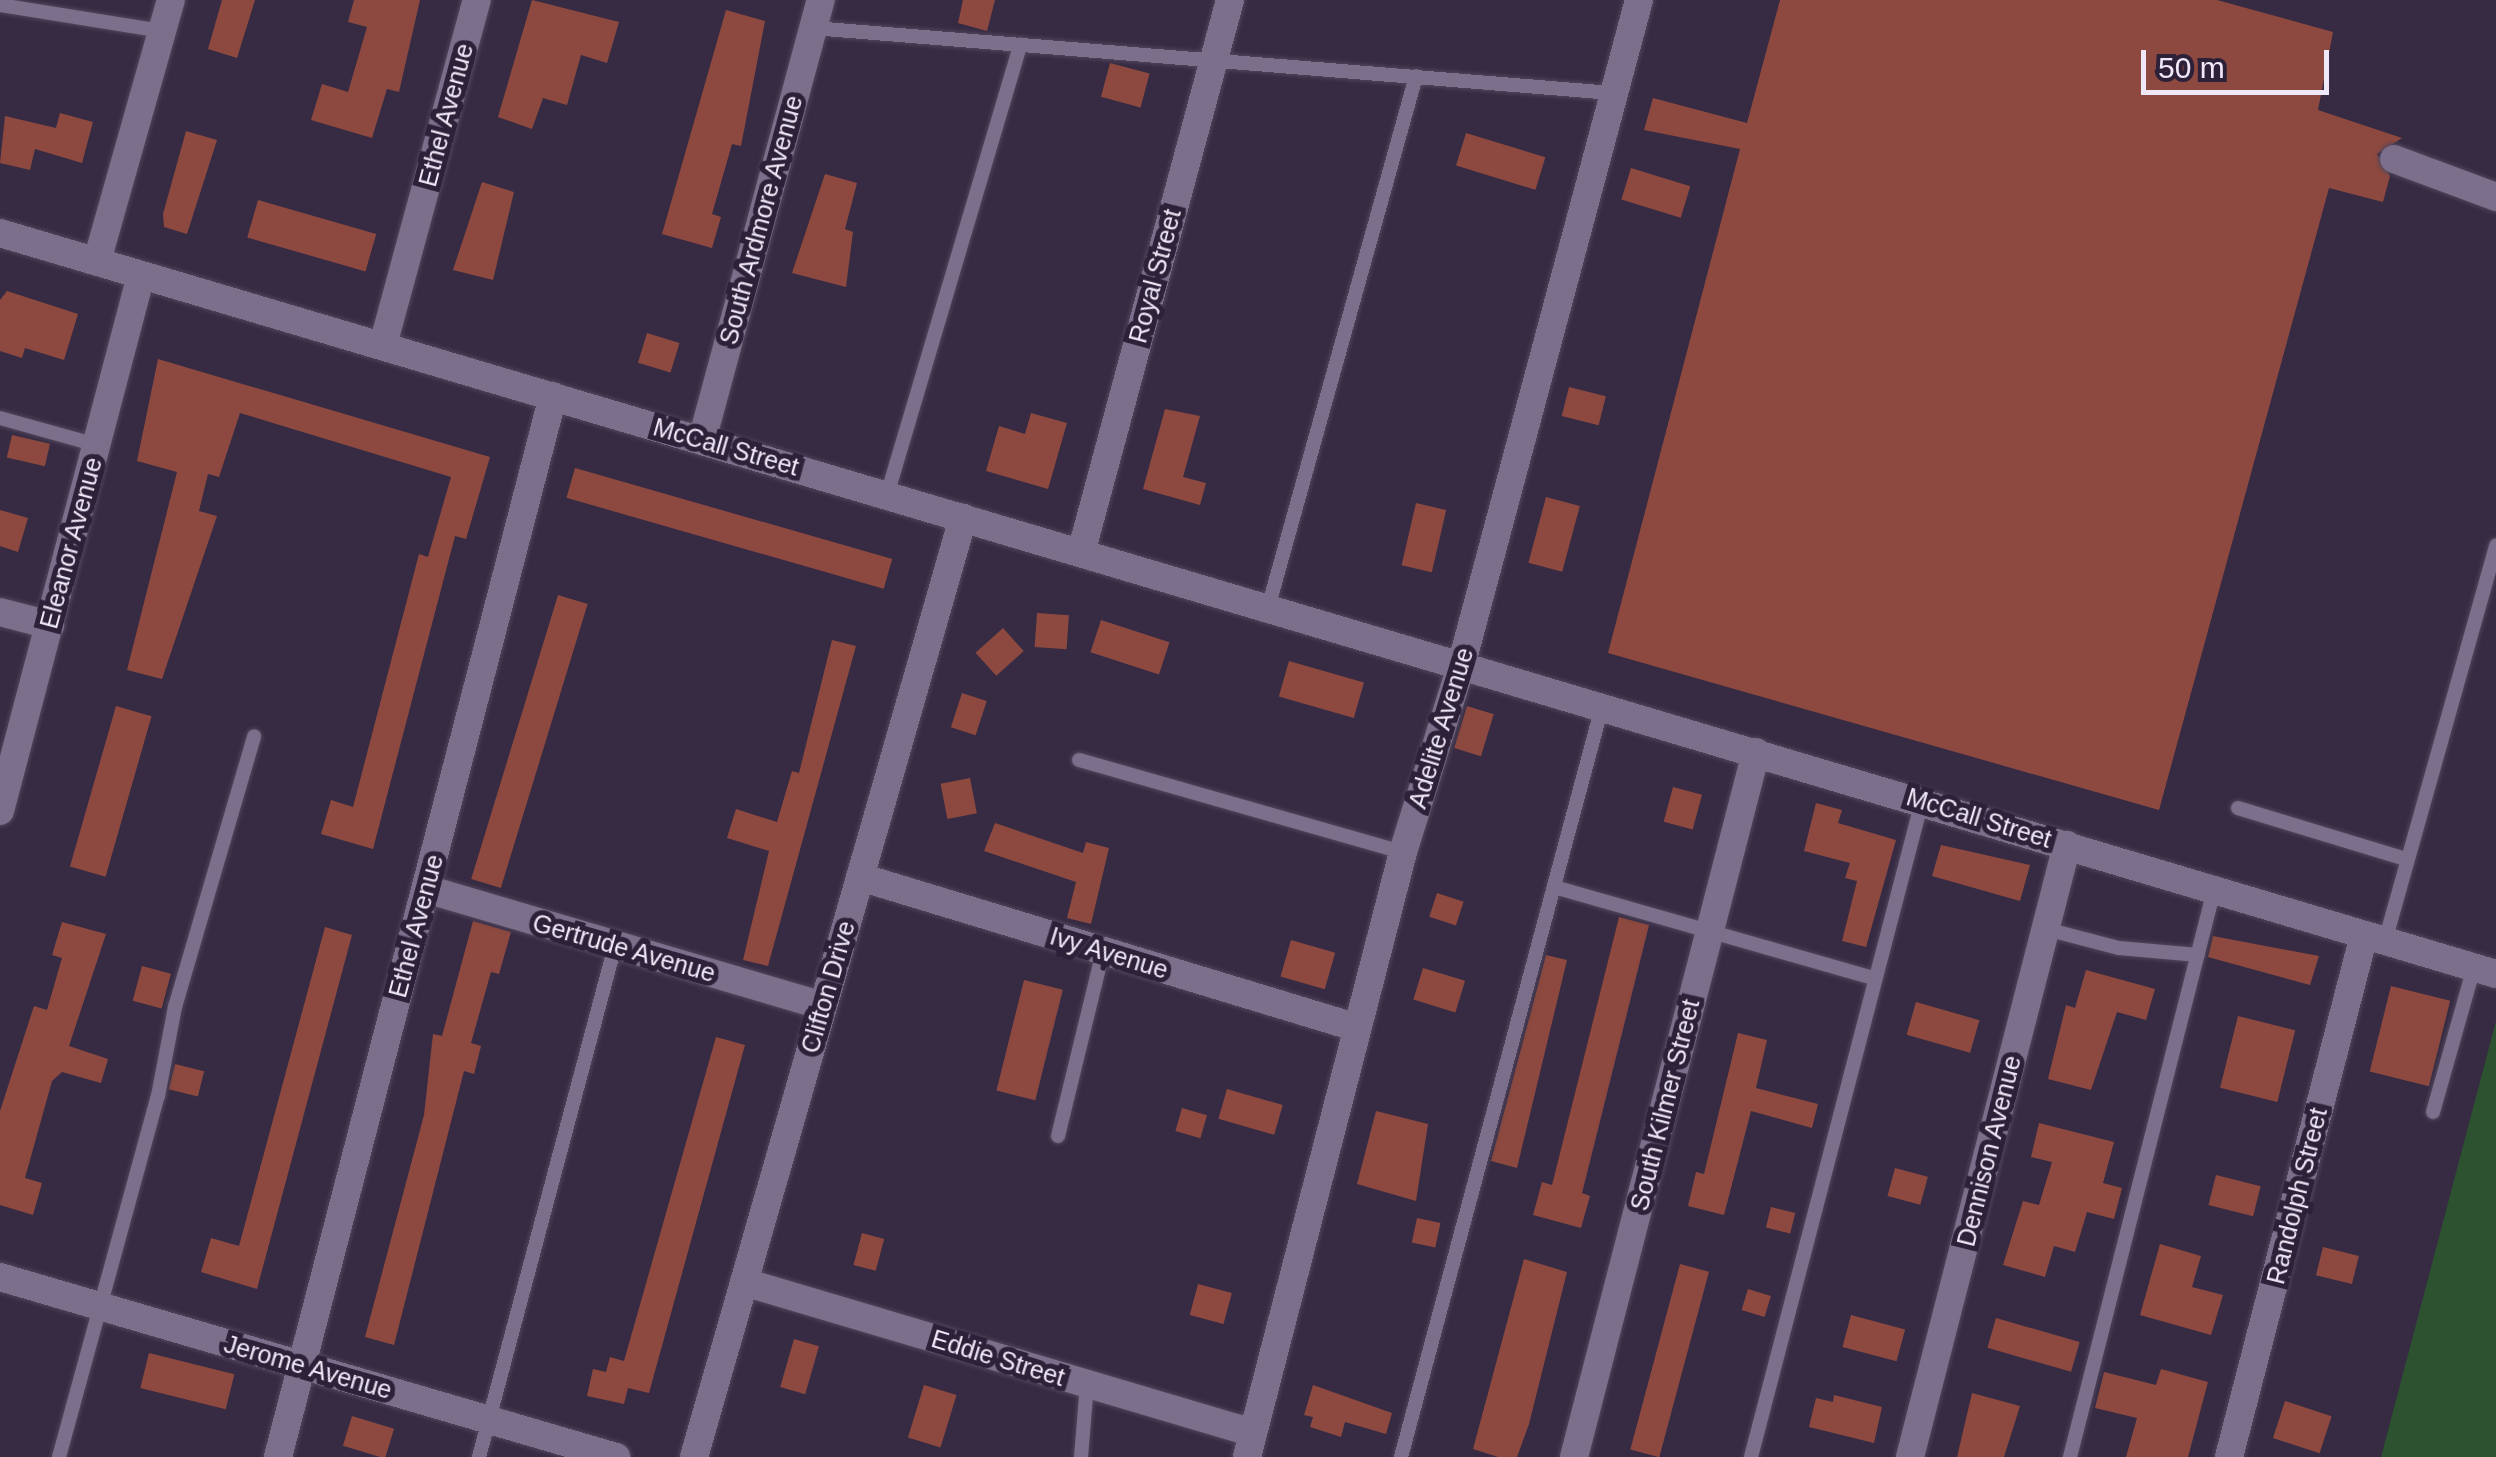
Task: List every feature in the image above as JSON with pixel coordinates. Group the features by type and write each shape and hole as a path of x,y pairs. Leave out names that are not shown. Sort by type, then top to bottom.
{"street":[{"path":"96,261 171,0"},
{"name":"Ethel Avenue","path":"383,345 477,0"},
{"name":"South Ardmore Avenue","path":"702,440 820,0"},
{"name":"Royal Street","path":"1081,552 1230,0"},
{"name":"Adelite Avenue","path":"1250,1445 1403,852 1638,0"},
{"path":"2394,160 2496,197"},
{"name":"McCall Street","path":"0,233 2485,971"},
{"name":"Eleanor Avenue","path":"0,811 141,274"},
{"name":"Ethel Avenue","path":"278,1457 553,396"},
{"name":"Clifton Drive","path":"694,1457 963,518"},
{"path":"0,612 50,626"},
{"name":"South Kilmer Street","path":"1574,1457 1756,752"},
{"name":"Dennison Avenue","path":"1910,1457 2068,845"},
{"name":"Ivy Avenue","path":"860,878 1358,1028"},
{"name":"Gertrude Avenue","path":"426,889 822,1006"},
{"name":"Randolph Street","path":"2229,1457 2374,938"},
{"name":"Jerome Avenue","path":"0,1277 616,1457"},
{"name":"Eddie Street","path":"744,1282 1087,1384 1250,1445"}],"lane":[{"path":"0,5 162,31"},
{"path":"813,28 1614,93"},
{"path":"887,495 1021,44"},
{"path":"1268,608 1416,76"},
{"path":"0,418 97,445"},
{"path":"2374,938 2406,858 2496,545"},
{"path":"1401,1457 1602,707"},
{"path":"59,1457 254,736"},
{"path":"1079,760 1403,852"},
{"path":"1751,1457 1922,801"},
{"path":"2238,808 2406,858"},
{"path":"1554,887 1874,978"},
{"path":"2070,1457 2214,890"},
{"path":"2046,929 2119,948 2198,955"},
{"path":"478,1457 615,946"},
{"path":"1058,1136 1103,952"},
{"path":"2434,1112 2485,971"},
{"path":"1081,1457 1087,1384"}],"green space":[{"path":"2496,1021 2496,1457 2381,1457"}],"building":[{"path":"222,0 255,0 237,58 208,49"},
{"path":"354,0 420,0 399,92 387,89 372,138 311,120 322,84 348,92 367,27 348,22"},
{"path":"532,0 619,22 607,63 581,55 567,105 543,98 532,129 498,117"},
{"path":"963,0 995,0 987,31 958,23"},
{"path":"1780,0 2217,0 2333,32 2318,110 2402,138 2377,154 2390,176 2383,202 2329,188 2159,810 1608,653 1740,149 1644,130 1653,98 1747,123"},
{"path":"726,10 765,21 741,146 732,144 712,214 721,217 712,248 662,234"},
{"path":"1110,63 1150,74 1141,107 1101,97"},
{"path":"60,113 93,122 82,163 35,149 30,170 0,163 5,116 56,128"},
{"path":"186,131 217,140 187,234 164,227 163,214"},
{"path":"1466,133 1545,157 1535,190 1456,166"},
{"path":"1631,168 1690,186 1681,218 1621,200"},
{"path":"825,174 857,183 845,229 853,232 846,287 792,273"},
{"path":"482,182 514,192 493,280 453,270"},
{"path":"258,200 376,234 365,271 247,237"},
{"path":"7,291 78,314 64,360 25,348 22,358 0,351 0,300"},
{"path":"647,333 680,343 670,373 638,363"},
{"path":"158,359 490,457 466,539 455,536 373,849 321,834 331,800 353,807 419,554 428,557 451,477 240,413 219,477 208,474 199,511 217,516 162,679 127,670 177,472 137,461"},
{"path":"1569,387 1606,396 1599,425 1562,416"},
{"path":"1165,409 1200,416 1183,477 1206,483 1200,505 1143,489"},
{"path":"1031,413 1067,423 1048,489 986,471 999,426 1025,434"},
{"path":"12,435 50,444 45,466 7,457"},
{"path":"575,468 892,559 884,589 566,498"},
{"path":"1546,497 1580,506 1562,572 1528,563"},
{"path":"1416,503 1446,510 1432,572 1402,565"},
{"path":"0,510 28,518 18,552 0,546"},
{"path":"558,595 588,604 501,888 471,879"},
{"path":"1037,613 1069,615 1067,649 1035,647"},
{"path":"1101,620 1169,642 1159,675 1090,652"},
{"path":"1003,628 1024,651 996,676 976,653"},
{"path":"832,640 856,646 768,966 743,960 769,851 727,838 736,809 777,822 792,771 799,773"},
{"path":"1289,661 1364,682 1354,718 1279,697"},
{"path":"962,693 987,701 976,735 951,727"},
{"path":"116,706 152,716 106,877 70,867"},
{"path":"1467,706 1494,714 1481,756 1454,748"},
{"path":"970,778 977,813 947,819 941,784"},
{"path":"1673,787 1702,795 1693,830 1664,822"},
{"path":"1816,803 1842,810 1838,823 1896,840 1866,947 1842,941 1857,881 1845,878 1850,863 1804,851"},
{"path":"995,823 1083,853 1086,842 1109,848 1091,924 1067,918 1076,882 984,851"},
{"path":"1941,845 2030,865 2020,901 1932,876"},
{"path":"1437,893 1464,902 1456,925 1429,917"},
{"path":"1619,917 1649,925 1582,1193 1590,1196 1581,1228 1533,1215 1542,1182 1552,1185"},
{"path":"473,921 511,932 499,974 491,972 471,1043 481,1046 474,1074 464,1071 394,1345 365,1337 424,1115 433,1034 442,1036"},
{"path":"62,922 106,934 69,1046 108,1059 101,1083 62,1072 52,1081 25,1178 42,1183 33,1215 0,1205 0,1111 34,1006 47,1010 62,958 52,955"},
{"path":"325,927 352,935 257,1289 201,1272 211,1238 239,1246"},
{"path":"2213,936 2319,956 2310,985 2208,957"},
{"path":"1291,940 1335,953 1325,989 1281,977"},
{"path":"1546,955 1567,960 1517,1168 1491,1161"},
{"path":"142,966 171,974 162,1009 133,1001"},
{"path":"1423,968 1465,981 1455,1012 1413,1000"},
{"path":"2086,970 2155,989 2146,1020 2117,1012 2091,1090 2048,1079 2066,1005 2075,1008"},
{"path":"1024,980 1063,990 1035,1100 996,1091"},
{"path":"2391,986 2450,1001 2429,1086 2370,1071"},
{"path":"1916,1002 1979,1020 1970,1053 1907,1035"},
{"path":"2238,1016 2295,1030 2277,1102 2220,1088"},
{"path":"1738,1033 1767,1040 1756,1088 1818,1104 1812,1128 1751,1111 1724,1215 1688,1206 1696,1172 1704,1174"},
{"path":"716,1037 745,1045 649,1393 628,1388 624,1404 587,1396 593,1369 606,1372 610,1357 624,1361"},
{"path":"175,1064 204,1071 198,1096 169,1089"},
{"path":"1227,1089 1283,1105 1274,1135 1218,1119"},
{"path":"1182,1108 1207,1115 1200,1138 1175,1131"},
{"path":"1376,1111 1428,1124 1416,1201 1357,1184"},
{"path":"2039,1123 2114,1142 2103,1183 2122,1188 2114,1219 2087,1212 2075,1252 2054,1246 2045,1277 2003,1265 2023,1201 2039,1205 2052,1162 2031,1157"},
{"path":"1895,1168 1928,1177 1920,1205 1887,1196"},
{"path":"2216,1175 2261,1186 2253,1216 2209,1205"},
{"path":"1771,1207 1795,1213 1790,1233 1766,1227"},
{"path":"1417,1218 1440,1223 1435,1247 1412,1242"},
{"path":"862,1233 884,1239 876,1271 853,1265"},
{"path":"2160,1244 2201,1256 2192,1287 2223,1295 2211,1335 2140,1315"},
{"path":"2323,1247 2359,1256 2352,1284 2316,1275"},
{"path":"1524,1259 1567,1272 1517,1457 1498,1457 1473,1449"},
{"path":"1680,1264 1709,1272 1659,1457 1630,1449"},
{"path":"1198,1284 1232,1293 1224,1324 1190,1315"},
{"path":"1748,1289 1771,1296 1765,1317 1742,1310"},
{"path":"1851,1315 1905,1329 1897,1361 1842,1347"},
{"path":"1996,1318 2080,1342 2071,1372 1987,1348"},
{"path":"794,1339 819,1346 805,1394 780,1387"},
{"path":"149,1353 234,1374 226,1409 140,1388"},
{"path":"2161,1369 2208,1382 2188,1457 2126,1457 2137,1418 2095,1408 2104,1372 2156,1385"},
{"path":"924,1385 957,1395 940,1448 908,1438"},
{"path":"1313,1385 1392,1413 1386,1434 1345,1422 1341,1437 1310,1427 1313,1417 1304,1415"},
{"path":"1972,1393 2020,1406 2004,1457 1957,1457"},
{"path":"1834,1395 1882,1407 1874,1443 1809,1427 1816,1398 1833,1402"},
{"path":"2285,1401 2332,1416 2320,1453 2273,1438"},
{"path":"352,1416 394,1429 385,1457 343,1446"}]}
